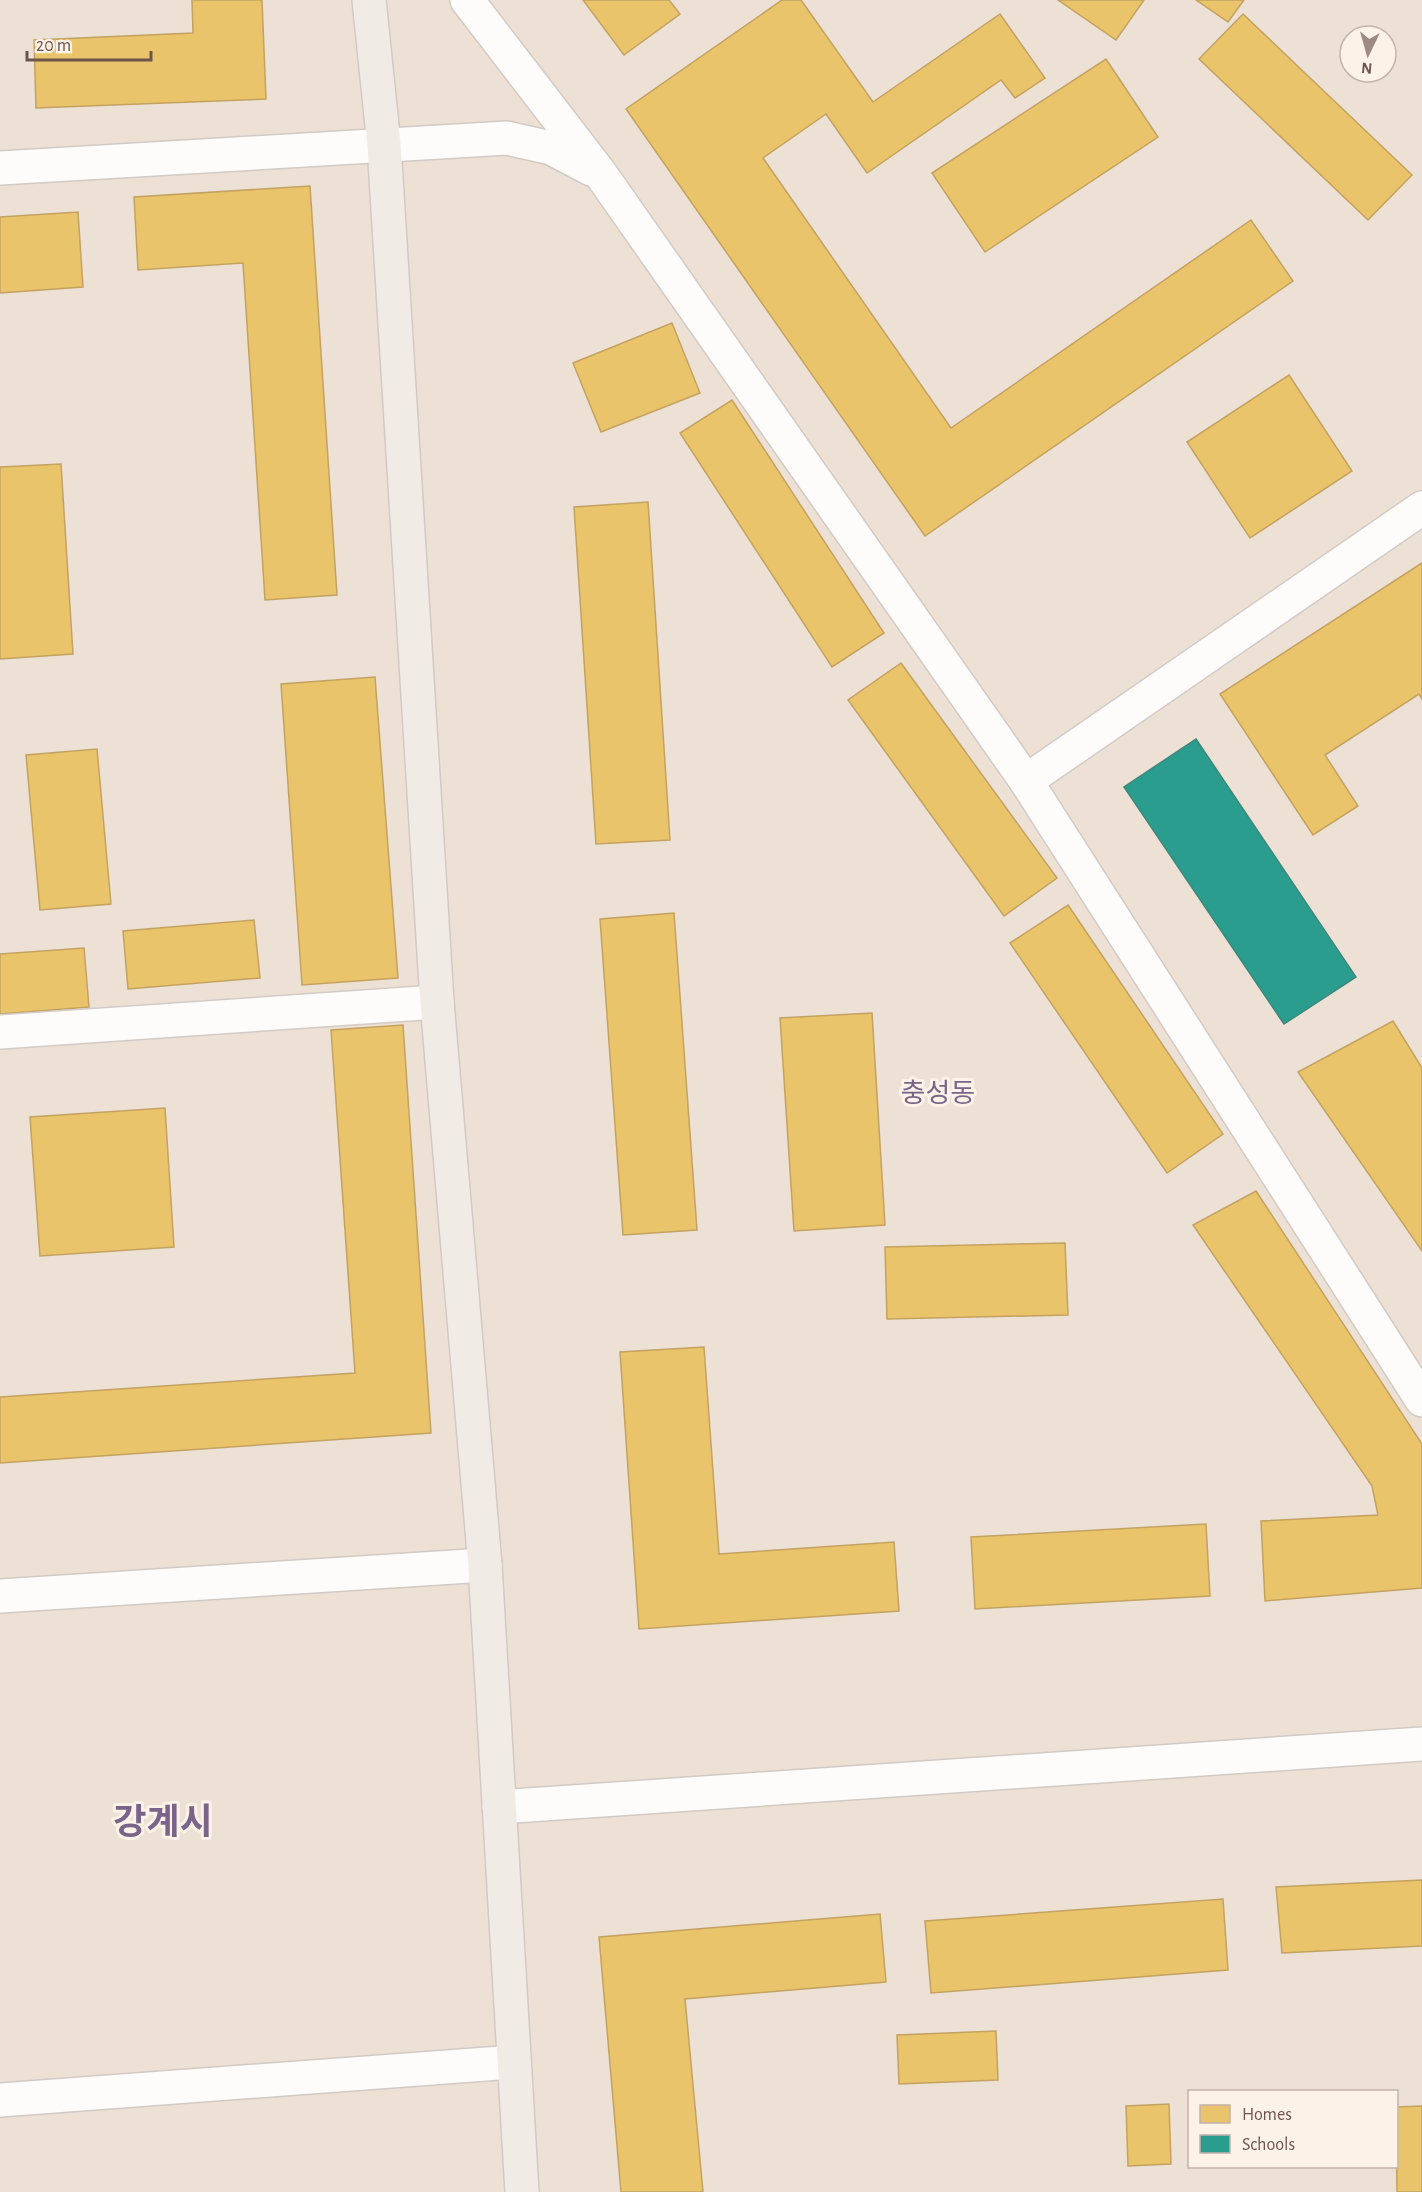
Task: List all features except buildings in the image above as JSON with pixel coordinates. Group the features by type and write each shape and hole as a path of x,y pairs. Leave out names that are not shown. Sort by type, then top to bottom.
{"main road":[{"path":"369,0 384,146 437,1002 485,1565 522,2192"}],"street":[{"path":"467,0 600,173 1026,781 1422,1400"},
{"path":"0,168 507,138 550,148 600,173"},
{"path":"1026,781 1422,508"},
{"path":"0,1032 437,1002"},
{"path":"0,1596 485,1565"},
{"path":"499,1808 1422,1743"},
{"path":"0,2100 514,2062"}],"shaded area":[{"path":"0,0 1422,0 1422,2192 0,2192"}],"district":[{"name":"충성동","path":"938,1093"},
{"name":"강계시","path":"163,1823"}]}
